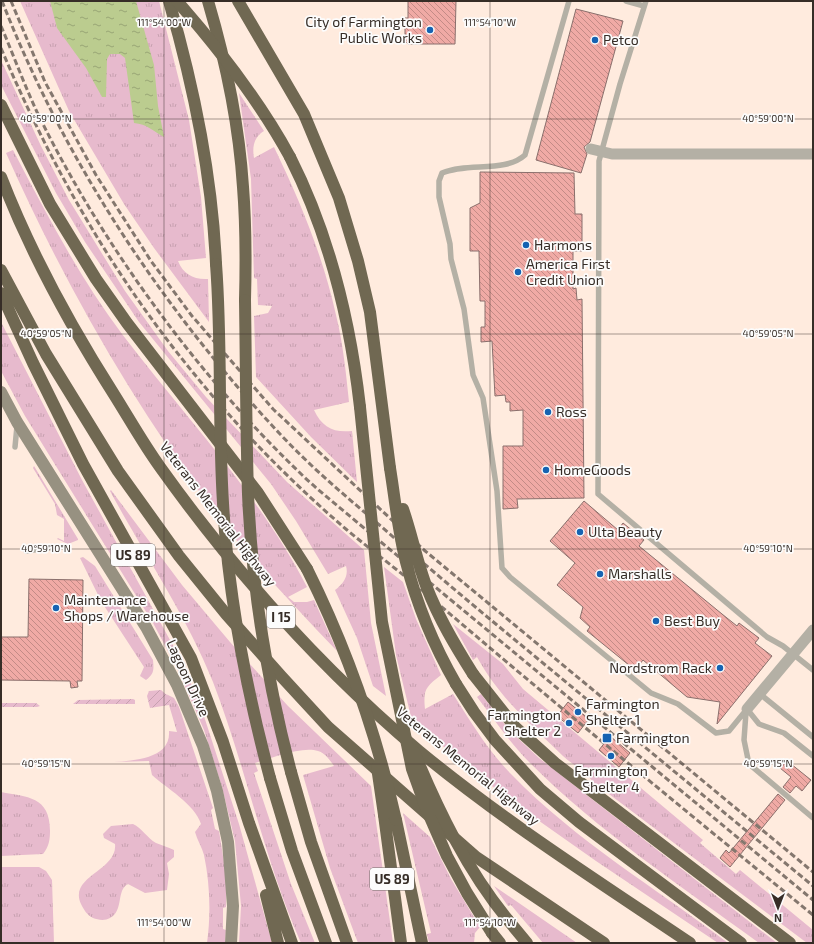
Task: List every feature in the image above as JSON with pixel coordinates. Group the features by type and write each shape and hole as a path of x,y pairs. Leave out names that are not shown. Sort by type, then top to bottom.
{"highway":[{"path":"169,1 183,50 200,131 211,202 216,264 220,454 225,538 233,604 244,671 270,778 292,851 326,943"},
{"path":"177,1 218,49 248,88 290,157 318,218 338,282 351,336 360,407 382,622 412,769 428,815 459,880 492,933 500,943"},
{"path":"208,1 226,69 238,136 245,215 247,458 253,560 265,652 280,727 291,772 315,855 347,943"},
{"path":"238,1 304,114 339,198 358,261 370,312 390,468 401,538 410,577 434,641 456,684 495,740 540,789 579,822 741,943"},
{"name":"US 89","path":"1,105 50,204 96,279 127,323 258,493 307,568 340,640 365,709 377,766 401,943"},
{"name":"Veterans Memorial Highway","path":"1,177 16,216 80,341 159,466 242,574 339,678 419,750 519,828 690,943"},
{"path":"1,270 46,354 118,470 184,562 226,614 281,676 328,728 476,857 604,943"},
{"name":"US 89","path":"1,293 33,363 83,464 191,658 223,742 249,823 292,943"},
{"path":"390,468 415,553 430,595 451,638 474,674 515,727 555,763 790,943"},
{"path":"365,709 383,764 422,943"},
{"path":"403,725 440,812 456,843 483,886 526,943"},
{"path":"249,823 278,943"}],"street":[{"path":"596,150 612,154 813,154"},
{"name":"Lagoon Drive","path":"1,392 17,422 146,627 170,672 203,746 217,791 228,842 233,906 231,943"},
{"path":"747,709 813,630"}],"lane":[{"path":"569,1 525,155 519,161 509,164 453,168 442,173 439,181 438,197 464,309 474,375 483,398 497,491 502,568 510,578 651,693 678,704 716,733 729,731 747,709"},
{"path":"626,1 645,3 596,150 598,178 598,494 767,637 793,654 813,670"},
{"path":"15,447 17,422"},
{"path":"26,551 57,546"},
{"path":"760,694 813,737"},
{"path":"747,709 759,724 784,734 813,756"},
{"path":"747,709 744,740 749,764 813,818"}],"green space":[{"path":"20,1 159,1 189,120 201,197 206,258 178,261 186,273 194,277 208,279 209,322 154,248 124,204 69,111"},
{"path":"1,60 41,146 69,200 125,291 168,351 206,397 287,482 364,550 371,623 386,696 373,686 357,638 335,590 345,580 347,573 346,566 328,574 296,521 271,484 139,322 85,242 56,193 1,85"},
{"path":"239,93 264,131 258,136 254,143 254,158 274,147 302,208 318,250 331,293 341,336 349,402 314,410 321,421 329,428 339,431 352,431 357,482 311,437 256,377 254,316 268,313 272,306 258,305 257,279 254,278 251,179"},
{"path":"13,150 77,267 106,312 146,365 244,488 267,520 307,587 288,597 294,602 307,602 314,600 337,651 257,565 227,529 154,425 99,337 50,246 6,153"},
{"path":"1,322 82,480 181,660 201,707 239,824 272,943 239,943 241,906 235,841 222,787 204,730 177,668 153,623 25,416 1,371"},
{"path":"34,466 78,540 68,544 57,539 58,538 64,541 64,519 57,515 55,504 33,468"},
{"path":"111,490 182,585 230,642 288,706 371,786 393,943 358,943 330,868 303,775 334,766 323,753 304,750 287,753 255,763 258,771 254,773 291,884 315,943 301,943 276,879 225,714 213,682 178,609 123,515 110,491"},
{"path":"83,557 95,566 153,660 153,672 146,680 140,676 144,667 101,601 80,558"},
{"path":"384,567 403,582 416,619 441,675 429,686 425,693 425,709 453,694 480,736 503,766 537,799 589,843 728,943 718,943 596,861 508,799 412,721 396,655"},
{"path":"453,624 503,664 523,689 703,840 700,843 736,874 740,870 813,930 813,943 807,943 593,782 583,771 563,756 505,698 477,657 473,660"},
{"path":"161,690 169,697 171,701 169,705 150,708 147,696 149,691"},
{"path":"166,694 174,698 179,707 213,808 211,810 215,829 219,831 226,875 226,907 223,908 223,929 226,930 225,943 207,943 209,888 204,855 195,832 201,824 198,817 187,803 152,775 149,761 114,762 141,759 158,753 168,740 169,731 177,732 169,705 171,701"},
{"path":"481,694 509,730 539,758 777,943 759,943 670,879 584,812 530,763 502,731 477,697"},
{"path":"78,700 135,700 135,704 73,704"},
{"path":"1,703 36,703 40,706 1,707"},
{"path":"1,792 28,797 35,800 46,811 49,819 50,837 48,846 43,854 1,856"},
{"path":"403,813 430,837 451,879 480,927 475,933 474,943 429,943 427,934 431,933"},
{"path":"133,824 156,843 174,850 174,857 167,863 169,874 167,890 145,893 128,884 122,891 119,906 114,915 106,920 93,918 87,914 83,908 79,894 81,887 109,861 114,853 115,844 104,838 103,834 111,826"},
{"path":"1,867 39,867 46,871 52,880 54,943 1,943"},
{"path":"494,886 577,943 543,943 511,905 508,906"}],"water":[{"path":"50,1 136,1 154,65 158,106 164,137 146,126 134,123 125,58 120,54 110,54 107,59 106,97 102,97 86,68 57,28"}],"building":[{"name":"City of Farmington Public Works","path":"408,1 456,1 455,44 408,44 405,41 405,18 408,18"},
{"path":"576,9 623,21 590,142 584,147 587,154 581,173 536,160"},
{"path":"480,172 574,173 575,214 582,214 582,251 573,251 573,289 576,288 577,300 582,299 584,498 517,499 518,508 503,509 503,446 523,446 523,410 510,411 510,402 506,402 505,395 495,396 492,341 481,342 481,327 485,327 485,301 480,301 479,251 470,251 470,208 480,203"},
{"path":"584,501 618,530 623,523 644,540 639,546 737,626 739,623 759,638 755,643 772,656 717,724 720,702 687,697 643,660 635,670 587,631 590,627 580,618 583,607 557,585 575,563 550,541"},
{"name":"Maintenance Shops / Warehouse","path":"29,579 83,580 82,681 77,681 78,687 71,688 70,681 1,680 1,637 28,637"},
{"path":"568,702 589,719 578,733 557,716"},
{"path":"610,736 630,753 619,767 599,750"},
{"path":"786,760 811,780 802,791 796,786 790,793 783,787 791,777 780,768"},
{"path":"778,794 785,800 730,867 720,858 726,850 729,853"}],"railway":[{"path":"2,1 27,61 56,119 87,176 121,232 157,285 196,337 281,435 327,480 451,587 813,886"},
{"path":"11,1 45,82 96,175 151,261 192,316 273,409 424,550 813,872"},
{"path":"1,26 37,112 62,160 120,256 186,347 221,390 259,431 304,477 327,497 813,900"},
{"path":"1,48 40,133 84,216 109,256 134,295 162,333 191,370 246,433 305,493 347,530 813,915"}],"place":[{"name":"City of Farmington Public Works","path":"430,30"},
{"name":"Petco","path":"595,40"},
{"name":"Harmons","path":"526,245"},
{"name":"America First Credit Union","path":"518,272"},
{"name":"Ross","path":"548,412"},
{"name":"HomeGoods","path":"546,470"},
{"name":"Ulta Beauty","path":"580,532"},
{"name":"Marshalls","path":"600,574"},
{"name":"Maintenance Shops / Warehouse","path":"56,608"},
{"name":"Best Buy","path":"656,621"},
{"name":"Nordstrom Rack","path":"720,668"},
{"name":"Farmington Shelter 1","path":"578,712"},
{"name":"Farmington Shelter 2","path":"569,723"},
{"name":"Farmington","path":"607,738"},
{"name":"Farmington Shelter 4","path":"611,756"}]}
